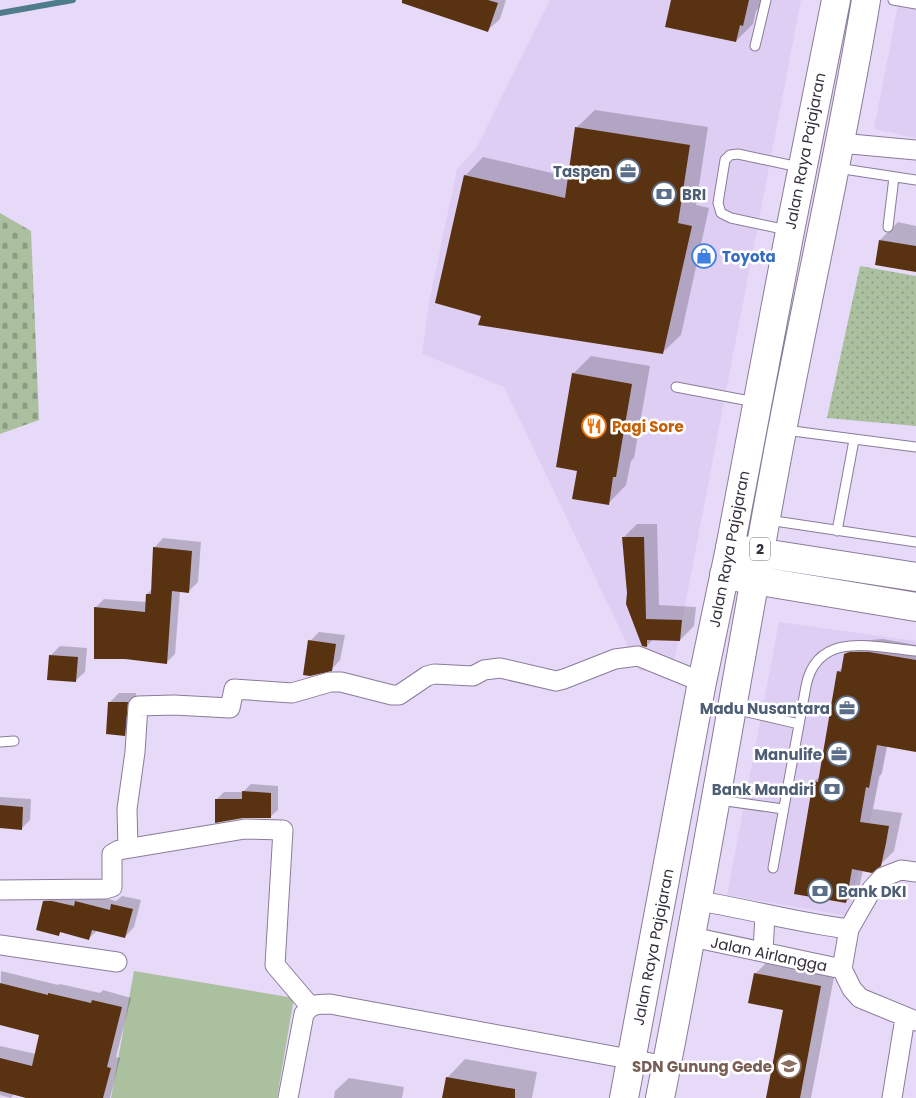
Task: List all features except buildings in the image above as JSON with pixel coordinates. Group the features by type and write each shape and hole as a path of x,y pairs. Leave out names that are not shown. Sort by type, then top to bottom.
{"main road":[{"name":"Jalan Raya Pajajaran","path":"624,1098 702,682 730,548 836,0"},
{"name":"Jalan Raya Pajajaran","path":"660,1098 692,937 782,430 866,0"},
{"path":"730,548 916,578"},
{"path":"724,575 916,607"}],"street":[{"path":"837,155 916,150"},
{"path":"128,848 127,809 135,752 138,706 174,705 230,708 234,689 292,693 330,682 341,682 392,695 399,695 427,676 434,674 473,676 484,670 500,668 556,681 627,656 638,656 702,682"},
{"path":"0,890 105,889 112,887 112,854 119,850 245,829 283,830 275,965 310,1006"},
{"path":"842,969 849,929 872,889 883,877 901,870 916,872"},
{"path":"698,901 816,926 849,929"},
{"path":"763,952 765,914"},
{"name":"Jalan Airlangga","path":"692,937 842,969 852,989 860,998 910,1019"},
{"path":"0,945 116,962"},
{"path":"288,1098 304,1014 310,1006 317,1004 330,1004 666,1066"},
{"path":"892,1098 910,1019"}],"lane":[{"path":"755,46 766,0"},
{"path":"893,0 916,4"},
{"path":"790,231 731,218 721,212 718,203 724,160 730,155 738,154 802,168"},
{"path":"837,155 894,177 916,180"},
{"path":"888,227 894,177"},
{"path":"676,387 757,403"},
{"path":"782,430 916,447"},
{"path":"837,531 854,440"},
{"path":"766,520 916,542"},
{"path":"773,868 808,674 814,664 823,654 834,648 847,646 916,651"},
{"path":"731,709 798,724"},
{"path":"0,742 14,741"},
{"path":"716,799 783,809"}],"shaded area":[{"path":"550,0 801,0 673,668 640,671 504,387 422,354 429,303 457,169 476,149"},
{"path":"899,0 916,0 916,138 874,129"},
{"path":"779,622 916,641 916,739 890,735 848,916 727,895"}],"green space":[{"path":"0,213 31,231 39,420 0,434"},
{"path":"860,266 916,276 916,426 827,418"},
{"path":"134,971 294,998 277,1098 111,1098"}],"waterway":[{"path":"0,13 73,0"}],"place":[{"name":"Taspen","path":"628,171"},
{"name":"BRI","path":"664,194"},
{"name":"Toyota","path":"704,256"},
{"name":"Pagi Sore","path":"594,426"},
{"name":"Madu Nusantara","path":"847,708"},
{"name":"Manulife","path":"839,754"},
{"name":"Bank Mandiri","path":"832,789"},
{"name":"Bank DKI","path":"820,891"},
{"name":"SDN Gunung Gede","path":"789,1066"}]}
